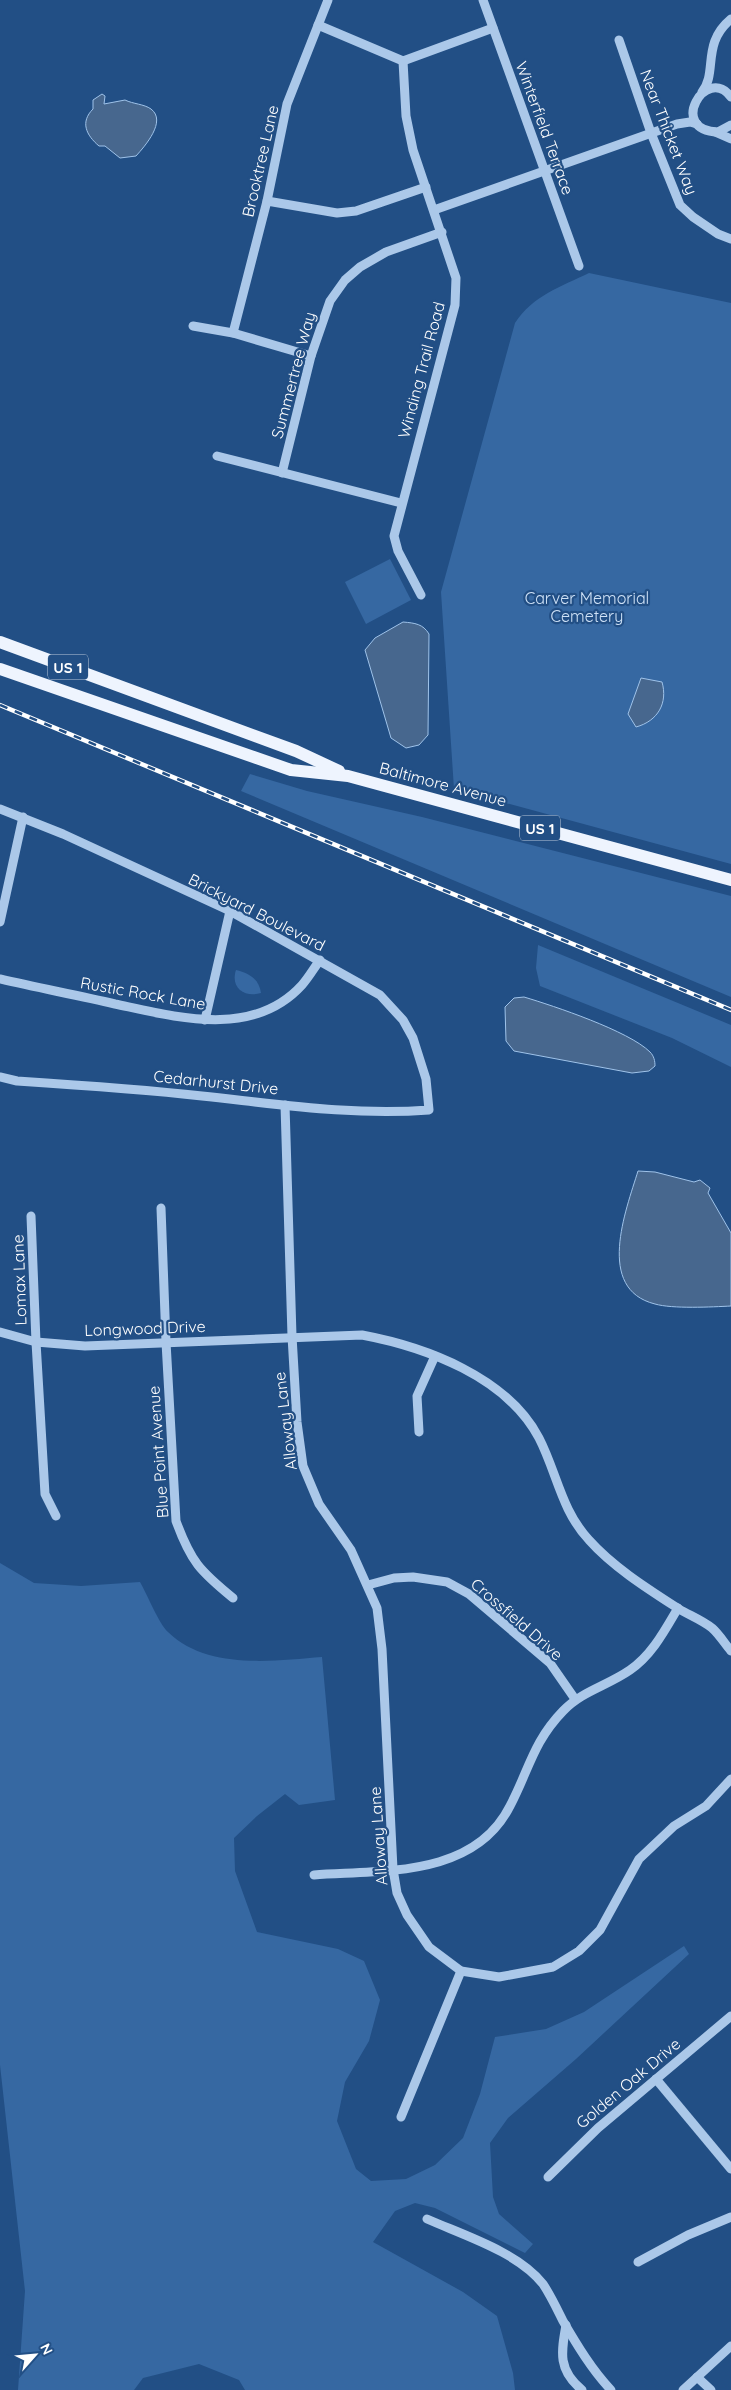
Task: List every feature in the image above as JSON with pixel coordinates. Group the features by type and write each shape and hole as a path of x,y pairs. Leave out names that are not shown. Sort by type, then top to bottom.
{"main road":[{"name":"Baltimore Avenue","path":"0,642 296,751 348,776"},
{"name":"Baltimore Avenue","path":"0,669 291,770 348,776 731,880"}],"street":[{"name":"Brooktree Lane","path":"233,333 267,200 287,104 328,0"},
{"name":"Winterfield Terrace","path":"483,0 579,266"},
{"path":"697,124 693,109 695,100 702,92 709,77 709,62 714,43 719,32 731,19"},
{"path":"318,25 403,61 492,28"},
{"name":"Near Thicket Way","path":"619,40 651,133 680,205 699,222 718,234 731,239"},
{"name":"Winding Trail Road","path":"403,61 406,116 413,150 456,278 455,304 394,536 398,551 421,595"},
{"path":"709,77 719,90 731,97"},
{"path":"702,92 711,89 719,90"},
{"path":"677,124 693,109"},
{"path":"434,210 677,124 690,122 697,124 702,129 716,132 731,139 731,126"},
{"path":"267,200 337,213 356,211 426,187"},
{"name":"Summertree Way","path":"282,472 311,356 330,301 345,280 360,267 386,252 442,232"},
{"path":"192,326 233,333 311,356"},
{"path":"217,456 401,504"},
{"name":"Brickyard Boulevard","path":"0,810 23,817 230,911 320,960 380,996 403,1020 418,1053 426,1079 429,1110"},
{"path":"0,922 23,817"},
{"path":"204,1020 230,911"},
{"name":"Rustic Rock Lane","path":"0,979 162,1014 204,1020 229,1020 269,1009 302,985 320,960"},
{"name":"Cedarhurst Drive","path":"0,1078 17,1081 133,1088 285,1105 389,1113 429,1110"},
{"name":"Alloway Lane","path":"285,1105 292,1336 297,1422 303,1466 319,1504 351,1550 377,1608 382,1649 393,1869 398,1893 407,1915 429,1946 461,1971 499,1977 553,1967 579,1951 600,1930 639,1858 674,1826 706,1806 731,1779"},
{"name":"Blue Point Avenue","path":"161,1208 176,1521 186,1548 201,1572 233,1598"},
{"name":"Lomax Lane","path":"32,1216 36,1342 45,1494 56,1516"},
{"name":"Longwood Drive","path":"0,1332 36,1342 85,1346 292,1336"},
{"path":"292,1336 362,1335 398,1342 466,1368 493,1387 518,1410 538,1437 567,1509 588,1540 624,1571 678,1608 713,1628 731,1651"},
{"path":"419,1432 417,1396 435,1356"},
{"name":"Crossfield Drive","path":"368,1585 394,1578 413,1577 448,1582 470,1594 550,1663 575,1698"},
{"path":"314,1875 426,1866 452,1859 480,1843 506,1813 522,1784 533,1751 550,1725 575,1698 631,1670 652,1651 678,1608"},
{"path":"401,2117 461,1971"},
{"name":"Golden Oak Drive","path":"548,2177 580,2144 731,2016"},
{"path":"656,2079 731,2169"},
{"path":"638,2262 680,2239 731,2217"},
{"path":"427,2220 492,2248 525,2268 543,2285 597,2373 611,2390"},
{"path":"566,2325 561,2350 562,2362 572,2381 582,2390"},
{"path":"683,2390 731,2346"},
{"path":"697,2377 711,2390"}],"green space":[{"name":"Carver Memorial Cemetery","path":"589,273 731,303 731,864 454,789 441,592 515,323 539,299 558,287"},
{"path":"390,559 411,600 366,624 345,582"},
{"path":"250,774 307,791 422,817 731,896 731,997 241,791"},
{"path":"538,945 731,1025 731,1067 672,1038 540,986 536,968"},
{"path":"236,970 253,977 261,993 250,994 240,990 235,982"},
{"path":"0,1563 34,1583 81,1586 140,1582 157,1616 168,1632 184,1644 221,1658 262,1661 322,1657 335,1800 299,1805 285,1794 257,1816 234,1838 235,1871 257,1932 338,1949 364,1961 380,2000 369,2041 345,2082 337,2121 356,2169 371,2181 406,2179 435,2165 463,2138 480,2094 495,2037 546,2029 584,2012 684,1946 689,1954 576,2059 508,2118 490,2143 493,2197 499,2214 533,2244 525,2253 435,2208 415,2203 395,2211 373,2242 463,2292 497,2316 513,2373 515,2390 245,2390 239,2380 199,2364 143,2378 134,2390 18,2390 25,2291 0,2065"}],"shaded area":[{"path":"102,94 105,96 104,104 125,100 148,107 155,114 157,120 156,127 136,156 120,158 105,146 99,146 88,133 86,124 89,114 93,109 93,100"},
{"path":"403,622 418,625 429,634 428,735 419,745 406,748 391,738 365,650 375,638"},
{"path":"641,678 662,682 664,697 655,716 636,727 628,714"},
{"path":"524,997 590,1020 626,1036 650,1052 655,1066 649,1071 632,1073 514,1051 506,1041 505,1007 514,998"},
{"path":"638,1171 655,1172 694,1182 700,1180 710,1188 708,1193 731,1233 731,1306 662,1306 637,1296 625,1282 620,1266 622,1226"}],"railway":[{"path":"0,705 731,1010"}]}
